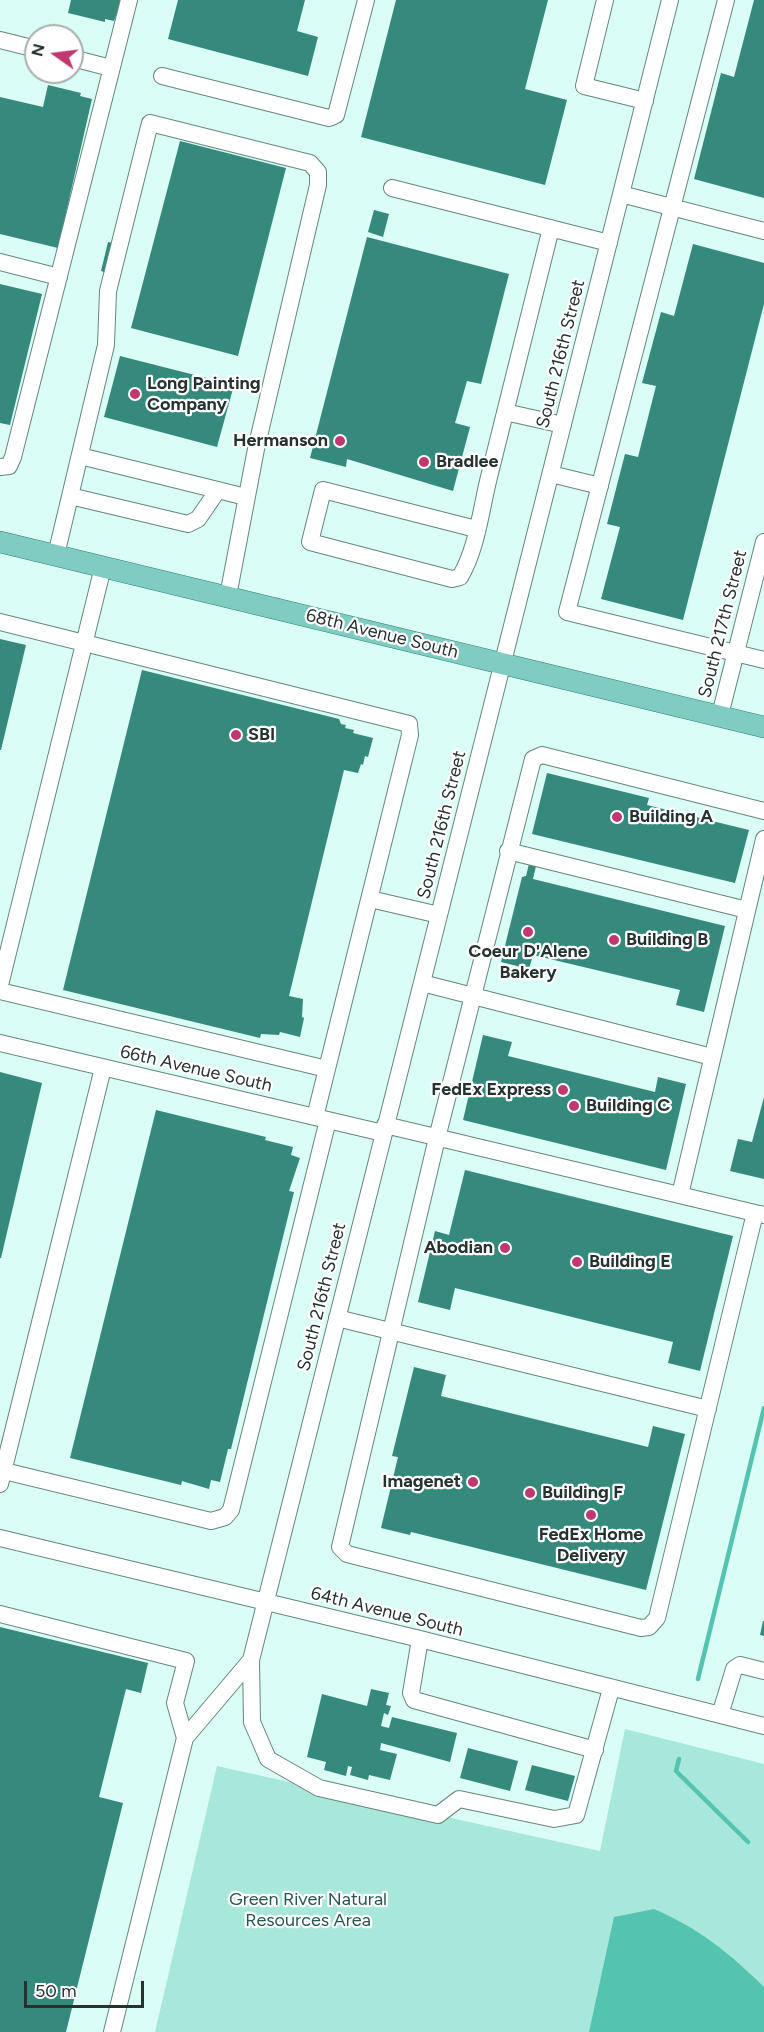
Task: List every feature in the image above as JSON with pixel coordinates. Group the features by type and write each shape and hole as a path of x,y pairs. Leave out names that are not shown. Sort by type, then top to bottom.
{"main road":[{"name":"68th Avenue South","path":"0,542 764,727"}],"street":[{"path":"0,467 9,466 13,457 129,0"},
{"path":"162,76 329,118 336,115 366,0"},
{"path":"606,0 584,86 645,101"},
{"name":"South 216th Street","path":"251,1660 670,0"},
{"path":"726,0 567,612 764,660"},
{"path":"0,40 24,46"},
{"path":"84,61 111,68"},
{"path":"56,555 106,345 108,291 150,123 310,163 318,172 318,184 246,497 228,596"},
{"path":"392,188 609,243"},
{"path":"621,194 764,231"},
{"path":"476,529 323,490 310,542 452,579 460,578 466,568 476,529 506,412 551,228"},
{"path":"0,262 59,277"},
{"path":"506,412 563,425"},
{"path":"80,456 246,497"},
{"path":"551,474 600,486"},
{"path":"70,496 188,524 198,519 218,490"},
{"name":"South 217th Street","path":"720,715 764,542"},
{"path":"0,985 104,567"},
{"path":"0,622 409,724 410,735 327,1069 321,1119 231,1510 225,1517 211,1521 1,1475 103,1068"},
{"path":"760,1214 708,1409 657,1617 649,1627 641,1628 347,1554 340,1547 437,1138 528,770 533,759 542,755 764,811"},
{"path":"680,1195 764,839"},
{"path":"508,851 747,910"},
{"path":"369,899 439,915"},
{"path":"422,983 712,1057"},
{"path":"0,991 327,1069"},
{"name":"66th Avenue South","path":"0,1043 321,1119 437,1138 760,1214"},
{"path":"338,1318 708,1409"},
{"name":"64th Avenue South","path":"0,1538 420,1639 764,1726"},
{"path":"0,1614 186,1661 175,1703 185,1738"},
{"path":"420,1639 411,1693 414,1701 595,1750"},
{"path":"112,2032 185,1738 251,1660"},
{"path":"251,1660 252,1722 268,1759 319,1788 438,1815 459,1799 554,1819 576,1815 611,1689"},
{"path":"720,1715 734,1669 740,1665 764,1671"}],"green space":[{"name":"Green River Natural Resources Area","path":"625,1729 764,1764 764,2032 155,2032 217,1766 600,1851"}],"shaded area":[{"path":"654,1909 686,1925 713,1943 739,1963 764,1987 764,2032 589,2032 614,1917"}],"building":[{"path":"71,0 122,0 114,21 105,19 105,22 68,13"},
{"path":"178,0 305,0 297,31 318,37 308,76 168,39"},
{"path":"396,0 548,0 525,89 567,100 545,185 361,137"},
{"path":"754,0 764,0 764,198 694,179 721,73 734,77"},
{"path":"48,85 81,93 80,96 92,99 58,248 0,234 0,97 43,107"},
{"path":"180,141 286,168 238,356 131,328"},
{"path":"374,210 389,214 383,237 368,232"},
{"path":"367,237 509,274 481,384 467,381 455,423 470,427 453,491 347,459 346,467 310,458"},
{"path":"108,242 114,243 107,273 101,271"},
{"path":"693,244 764,263 764,304 683,620 601,599 620,527 607,524 625,454 638,457 656,386 642,383 661,312 674,316"},
{"path":"0,284 42,294 10,425 0,423"},
{"path":"120,356 234,385 217,447 104,417"},
{"path":"0,639 26,645 1,750 0,750"},
{"path":"142,670 339,719 341,724 346,725 345,728 354,730 353,733 373,738 368,757 365,756 358,773 344,770 289,996 303,999 302,1017 304,1018 300,1037 280,1032 279,1035 261,1034 260,1038 63,990"},
{"name":"Building A","path":"547,773 649,798 647,805 749,830 735,883 532,834"},
{"name":"Building B","path":"529,864 536,866 533,879 725,926 704,1012 676,1005 680,990 533,955 529,969 501,962 522,877 526,876"},
{"name":"Building C","path":"483,1035 512,1042 508,1056 655,1092 658,1077 686,1084 666,1170 463,1120"},
{"path":"0,1072 42,1083 1,1258 0,1258"},
{"path":"764,1097 764,1179 730,1171 738,1139 752,1142"},
{"path":"156,1110 266,1137 265,1140 293,1147 291,1155 300,1158 289,1191 294,1192 231,1449 228,1449 220,1482 211,1480 209,1489 182,1481 181,1485 70,1458"},
{"name":"Building E","path":"465,1170 733,1236 700,1371 668,1363 673,1342 455,1288 450,1310 418,1302 435,1231 449,1235"},
{"name":"Building F","path":"414,1367 446,1375 441,1396 648,1447 653,1426 685,1434 646,1590 411,1532 410,1535 381,1528 398,1457 392,1456"},
{"path":"764,1621 764,1636 760,1635"},
{"path":"0,1627 148,1663 141,1693 126,1689 99,1797 123,1803 66,2032 0,2032"},
{"path":"371,1689 389,1693 386,1705 391,1706 388,1715 384,1713 381,1726 389,1728 392,1717 457,1733 450,1762 381,1743 380,1750 397,1754 390,1780 369,1775 368,1780 350,1775 352,1767 348,1766 346,1776 324,1770 326,1762 307,1757 322,1694 367,1706"},
{"path":"468,1748 518,1761 510,1791 460,1778"},
{"path":"532,1765 575,1776 568,1801 525,1790"}],"waterway":[{"path":"698,1679 764,1408"},
{"path":"679,1759 676,1771 748,1842"}],"place":[{"name":"Long Painting Company","path":"135,394"},
{"name":"Hermanson","path":"340,441"},
{"name":"Bradlee","path":"424,462"},
{"name":"SBI","path":"236,735"},
{"name":"Building A","path":"617,817"},
{"name":"Coeur D'Alene Bakery","path":"528,932"},
{"name":"Building B","path":"614,940"},
{"name":"FedEx Express","path":"563,1090"},
{"name":"Building C","path":"574,1106"},
{"name":"Abodian","path":"505,1248"},
{"name":"Building E","path":"577,1262"},
{"name":"Imagenet","path":"473,1482"},
{"name":"Building F","path":"530,1493"},
{"name":"FedEx Home Delivery","path":"591,1515"}]}
